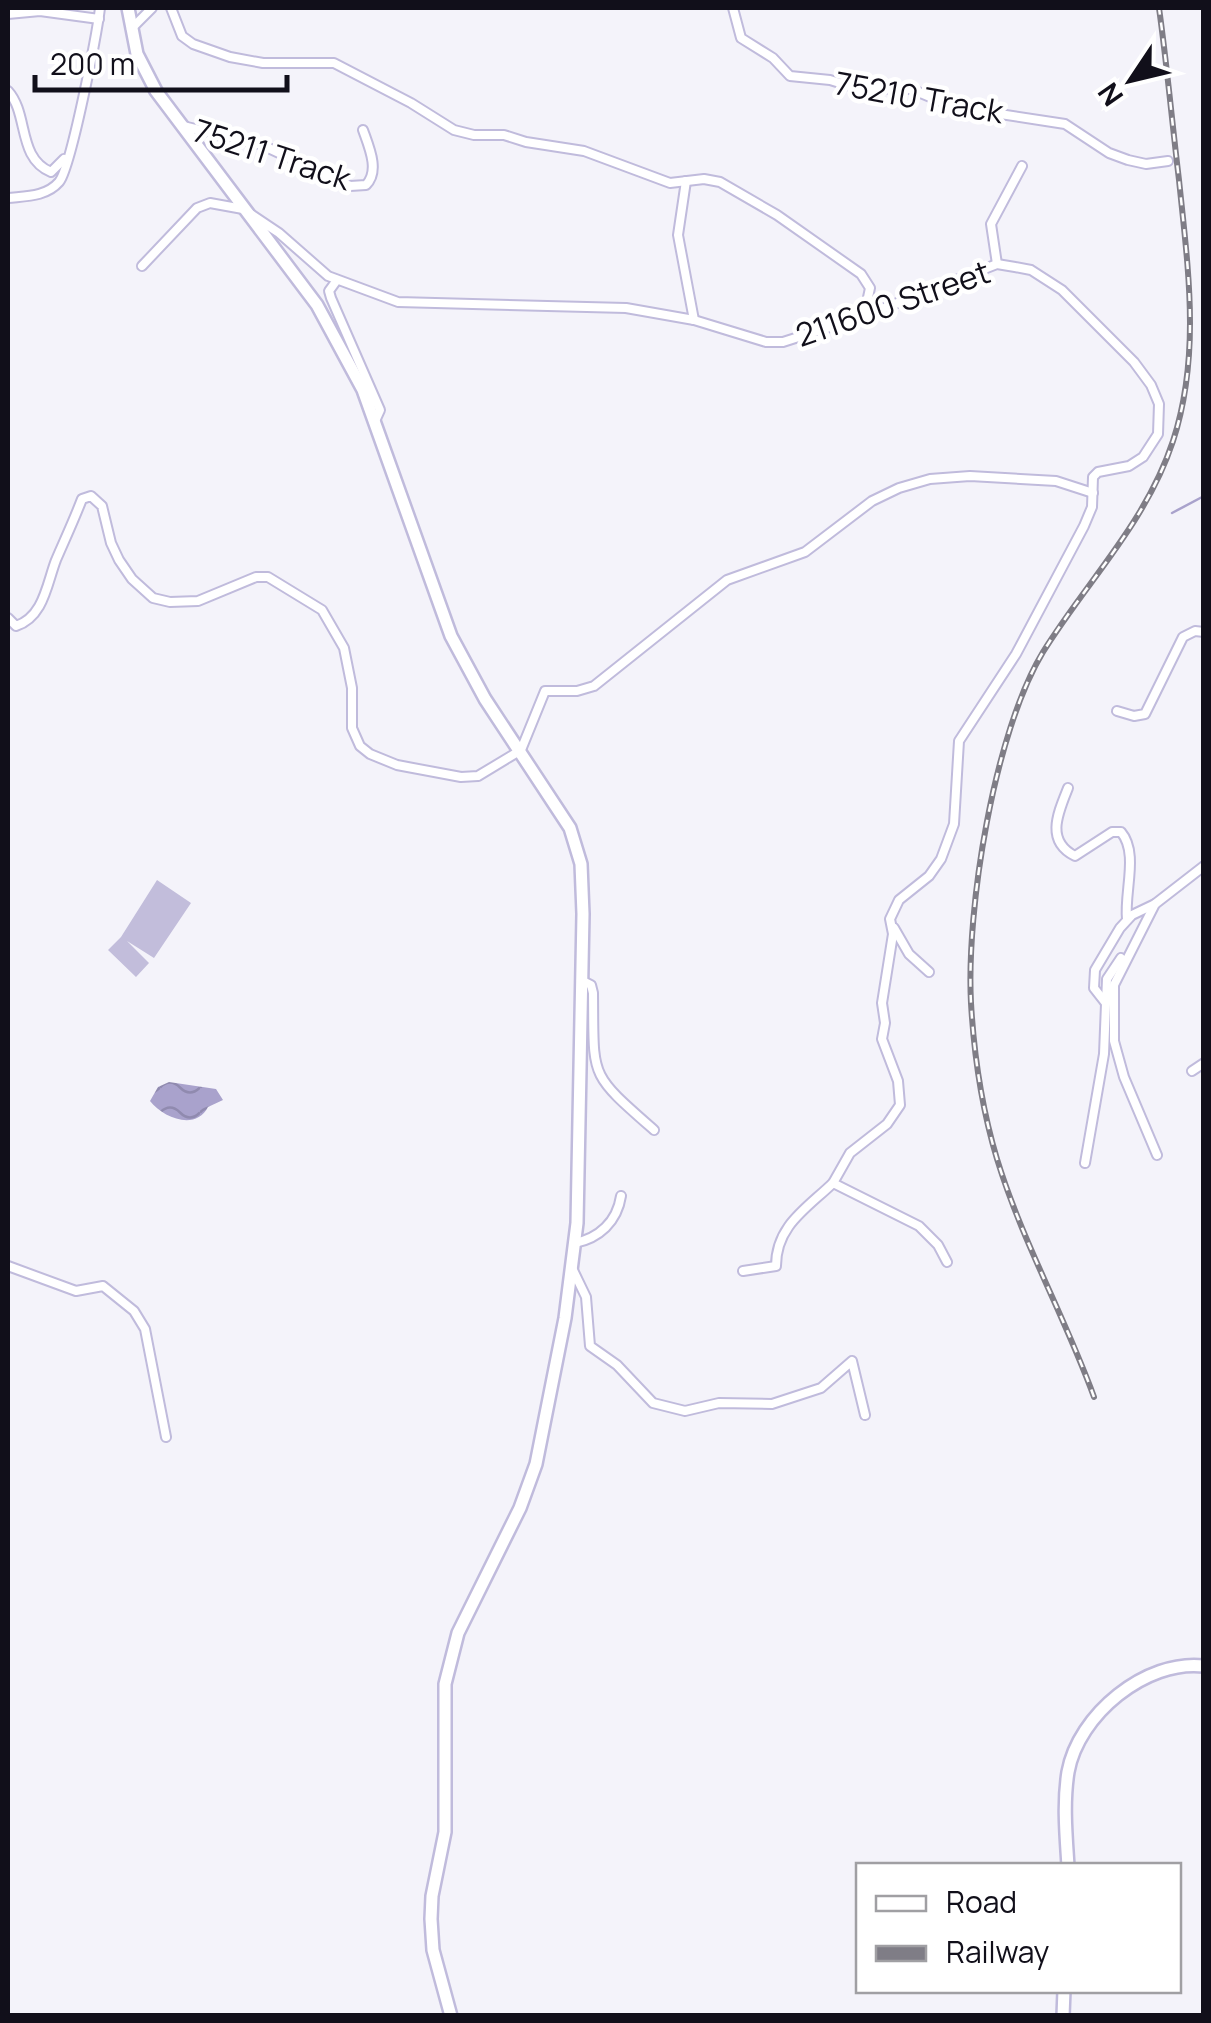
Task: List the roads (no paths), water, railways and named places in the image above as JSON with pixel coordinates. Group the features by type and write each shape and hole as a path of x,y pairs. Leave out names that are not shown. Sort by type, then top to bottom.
{"street":[{"path":"8,198 40,194 62,177 100,8"},
{"path":"128,8 130,29 145,74 179,125 317,305 363,390 452,636 485,699 564,817 576,843 583,886 575,1243 565,1318 536,1464 520,1508 458,1632 444,1684 445,1832 431,1919 433,1950 451,2016"},
{"path":"130,29 152,8"},
{"path":"171,8 184,39 253,62 334,63 411,102 454,130 573,148 670,183 704,179 720,182 777,215 861,274 870,288 864,316"},
{"name":"75210 Track","path":"733,8 741,38 773,58 790,76 863,89 911,89 954,107 1065,124 1109,153 1128,160 1146,164 1168,161"},
{"path":"8,14 40,11 99,18"},
{"path":"8,92 14,98 24,144 44,170 54,170 68,155"},
{"name":"75211 Track","path":"179,125 262,145 350,186 366,184 374,176 363,130"},
{"name":"75210 Track","path":"996,264 990,224 1022,166"},
{"path":"686,182 678,235 694,320"},
{"path":"142,266 201,205 243,209"},
{"name":"211600 Street","path":"243,209 280,232 337,280 398,302 626,308 783,342 864,316 996,264 1031,270 1062,290 1141,371 1160,404 1158,434 1143,457 1129,466 1098,472 1092,481 1093,493"},
{"path":"337,280 329,291 380,410 374,422"},
{"path":"8,618 16,626 22,625 38,608 82,500 91,496 102,506 118,560 153,598 198,601 256,577 268,577 322,610 344,648 352,688 352,728 360,746 397,765 472,777 521,750 545,691 577,691 594,686 727,580 806,552 872,501 899,488 970,476 1056,481 1093,493 1084,526 1016,654 959,742 954,824 941,859 929,876 899,900 890,919 893,934 882,1003 882,1039 898,1082 900,1106 887,1124 850,1153 833,1183 784,1231 778,1241 776,1266 744,1271"},
{"path":"1117,711 1134,716 1145,714 1184,637 1195,631 1204,632"},
{"path":"1068,788 1055,824 1060,842 1071,855 1112,832 1121,832 1126,838 1130,850 1127,918"},
{"path":"1105,1002 1096,992 1093,974 1127,918 1155,904 1204,866"},
{"path":"1155,904 1114,985 1114,1041 1124,1078 1157,1155"},
{"path":"890,919 904,948 930,972"},
{"path":"1084,1163 1104,1054 1110,973 1128,952"},
{"path":"581,980 594,993 596,1071 613,1094 654,1130"},
{"path":"1192,1072 1204,1063"},
{"path":"833,1183 919,1226 948,1262"},
{"path":"575,1243 593,1240 615,1218 620,1196"},
{"path":"8,1266 76,1291 102,1286 134,1311 145,1330 166,1437"},
{"path":"572,1268 586,1297 590,1346 616,1365 654,1403 685,1411 719,1403 763,1406 821,1388 852,1360 865,1415"},
{"path":"1068,1863 1068,1771 1083,1738 1116,1697 1136,1681 1170,1666 1204,1666"}],"water":[{"path":"169,1082 216,1089 223,1100 196,1119 171,1117 150,1101 158,1087"}],"waterway":[{"path":"1172,513 1204,496"}],"railway":[{"path":"1094,1397 1019,1220 987,1121 971,1003 973,920 997,774 1026,686 1043,652 1147,499 1173,441 1182,409 1190,311 1159,8"}]}
